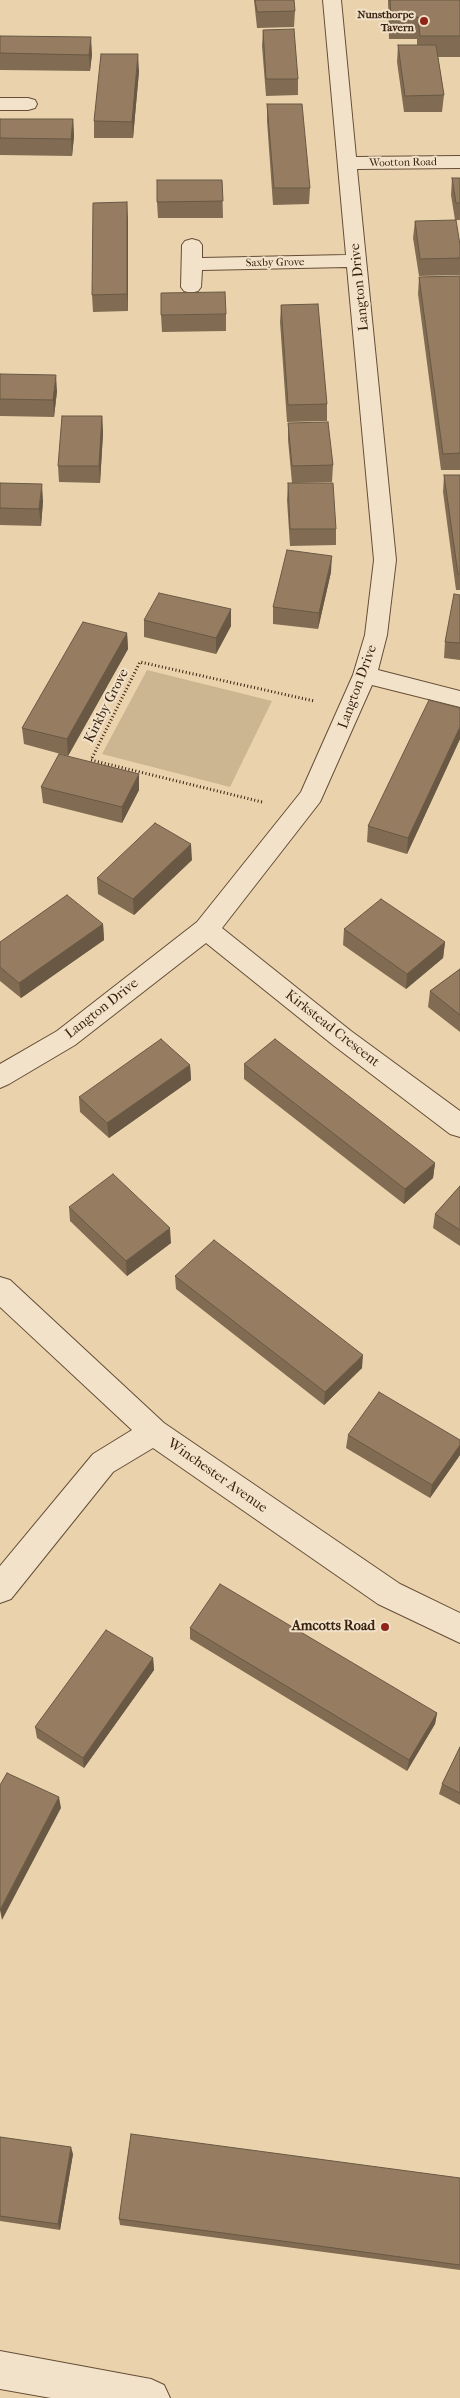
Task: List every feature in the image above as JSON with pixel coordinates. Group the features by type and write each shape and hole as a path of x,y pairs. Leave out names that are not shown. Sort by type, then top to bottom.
{"street":[{"name":"Langton Drive","path":"0,1077 66,1038 206,929 311,796 365,675 376,635 385,560 332,0"},
{"path":"0,104 28,104"},
{"name":"Wootton Road","path":"347,163 460,162"},
{"name":"Saxby Grove","path":"191,287 192,254 357,262"},
{"path":"365,675 460,700"},
{"name":"Kirkstead Crescent","path":"206,929 342,1038 460,1126"},
{"name":"Winchester Avenue","path":"0,1289 154,1432 389,1594 460,1628"},
{"path":"0,1589 103,1463 154,1432"},
{"path":"0,2370 152,2398"}],"path":[{"name":"Kirkby Grove","path":"300,812 91,760 140,662 351,709"}],"shaded area":[{"path":"147,670 272,701 230,787 102,754"}],"building":[{"path":"255,0 294,0 295,11 257,12"},
{"path":"390,0 460,0 460,36 420,36 418,17 391,18"},
{"path":"294,29 298,79 266,79 263,30"},
{"path":"0,36 91,37 89,55 0,53"},
{"path":"398,45 436,45 444,95 405,96"},
{"path":"101,54 138,54 132,122 94,121"},
{"path":"267,104 302,104 310,188 274,188"},
{"path":"0,119 73,119 71,139 0,138"},
{"path":"452,178 460,178 460,203 456,203"},
{"path":"157,180 222,180 223,201 157,202"},
{"path":"127,202 127,294 92,295 93,203"},
{"path":"456,220 460,258 420,259 415,221"},
{"path":"460,276 460,453 443,454 419,277"},
{"path":"225,292 226,314 161,315 161,293"},
{"path":"318,304 327,404 288,405 281,305"},
{"path":"0,374 56,375 53,400 0,399"},
{"path":"62,416 102,416 99,466 58,466"},
{"path":"328,422 333,465 292,466 288,423"},
{"path":"444,475 460,475 460,574 458,574"},
{"path":"0,483 42,484 39,509 0,508"},
{"path":"288,483 333,483 336,529 290,529"},
{"path":"287,550 332,556 319,613 273,607"},
{"path":"159,593 231,609 216,638 144,620"},
{"path":"454,594 460,595 460,643 445,642"},
{"path":"83,622 127,633 67,739 22,728"},
{"path":"429,700 460,708 460,727 408,838 368,826"},
{"path":"59,754 139,774 122,807 41,787"},
{"path":"155,823 191,844 133,899 97,878"},
{"path":"67,895 103,924 19,983 0,967 0,942"},
{"path":"381,899 445,942 407,974 344,929"},
{"path":"460,969 460,1015 430,991"},
{"path":"161,1039 190,1065 107,1123 79,1097"},
{"path":"275,1039 435,1163 405,1189 244,1064"},
{"path":"113,1174 170,1228 126,1261 69,1207"},
{"path":"460,1186 460,1230 435,1214"},
{"path":"214,1240 363,1355 325,1392 175,1276"},
{"path":"379,1392 460,1440 460,1445 432,1485 348,1435"},
{"path":"220,1584 437,1713 409,1760 190,1628"},
{"path":"106,1630 153,1658 83,1758 35,1727"},
{"path":"460,1747 460,1793 442,1784"},
{"path":"7,1773 59,1797 0,1910 0,1785"},
{"path":"131,2134 460,2178 460,2265 119,2219"},
{"path":"0,2137 71,2147 58,2224 0,2216"}],"place":[{"name":"Nunsthorpe Tavern","path":"424,21"},
{"name":"Amcotts Road","path":"385,1627"}]}
